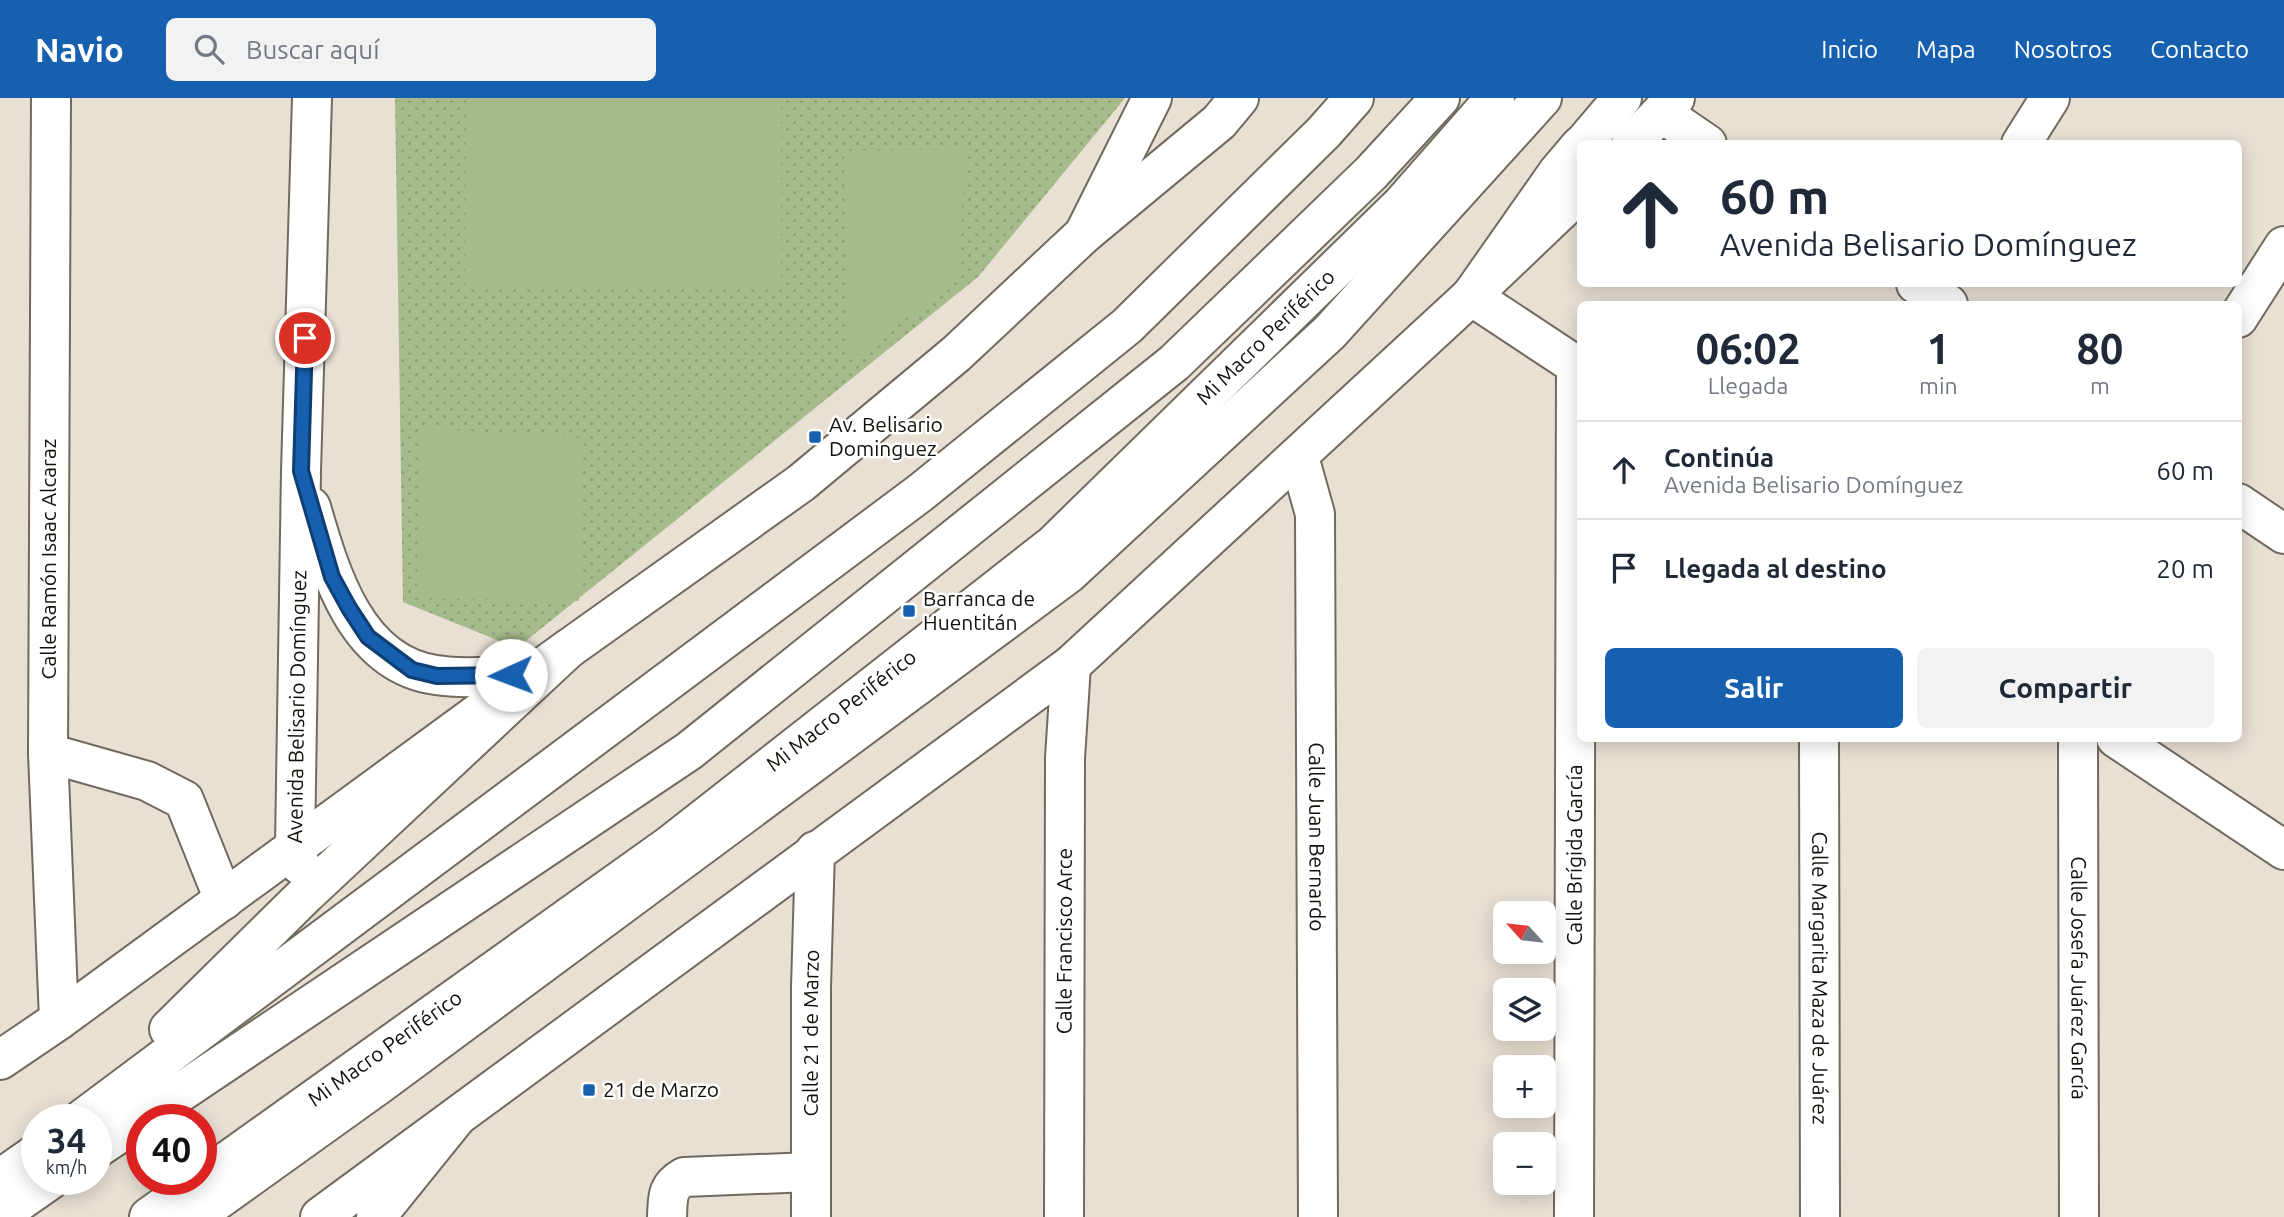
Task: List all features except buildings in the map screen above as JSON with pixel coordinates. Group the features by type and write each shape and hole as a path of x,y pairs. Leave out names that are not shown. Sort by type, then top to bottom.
{"main road":[{"name":"Avenida Belisario Domínguez","path":"306,894 295,845 301,471 312,98"},
{"path":"1084,234 1152,98"},
{"path":"0,1060 801,483 956,354 1084,234 1219,122 1239,98"},
{"path":"100,1104 920,493 1107,343 1294,162 1354,98"},
{"name":"Mi Macro Periférico","path":"112,1138 689,751 1174,363 1371,173 1440,98"},
{"name":"Mi Macro Periférico","path":"149,1217 670,845 1053,545 1402,204 1496,98"},
{"path":"194,1217 381,1083 1068,574 1329,332 1542,98"},
{"path":"1585,140 1622,98"},
{"path":"2024,140 2050,98"},
{"name":"Calle Ramón Isaac Alcaraz","path":"46,102 48,753 59,1020"},
{"path":"1635,140 1669,106 1703,140"},
{"path":"1471,296 1558,172 1577,150"},
{"path":"320,1217 1071,665 1299,457 1577,195"},
{"path":"2242,312 2284,247"},
{"path":"1471,296 1577,366"},
{"name":"Calle Juan Bernardo","path":"1299,457 1315,514 1318,1217"},
{"path":"301,471 332,577 368,637 392,658 412,670 437,676 533,674"},
{"path":"2242,506 2284,534"},
{"name":"Calle Brígida García","path":"1573,1217 1577,537"},
{"path":"95,1104 306,894 568,649"},
{"name":"Calle Francisco Arce","path":"1064,1217 1065,758 1071,665"},
{"name":"Calle Margarita Maza de Juárez","path":"1819,742 1820,1217"},
{"name":"Calle Josefa Juárez García","path":"2078,742 2079,1217"},
{"path":"2122,742 2284,850"},
{"path":"48,753 147,781 184,800 224,900"},
{"name":"Calle 21 de Marzo","path":"811,1217 811,987 816,851"},
{"path":"221,1217 381,1083"},
{"path":"376,1217 455,1119"},
{"path":"0,1179 21,1164"},
{"path":"667,1217 668,1191 674,1182 684,1177 811,1172"},
{"path":"0,1215 29,1195"}],"green space":[{"path":"395,98 1125,98 978,277 517,648 403,602"},
{"path":"466,98 781,98 781,288 465,289"},
{"path":"965,149 959,279 846,363 844,151"},
{"path":"419,428 584,438 579,601 417,598"}],"place":[{"name":"Av. Belisario Dominguez","path":"815,437"},
{"name":"Barranca de Huentitán","path":"909,611"},
{"name":"21 de Marzo","path":"589,1090"}],"route":[{"path":"305,338 301,471 332,577 349,608 368,637 392,658 412,670 437,676 511,675"}]}
